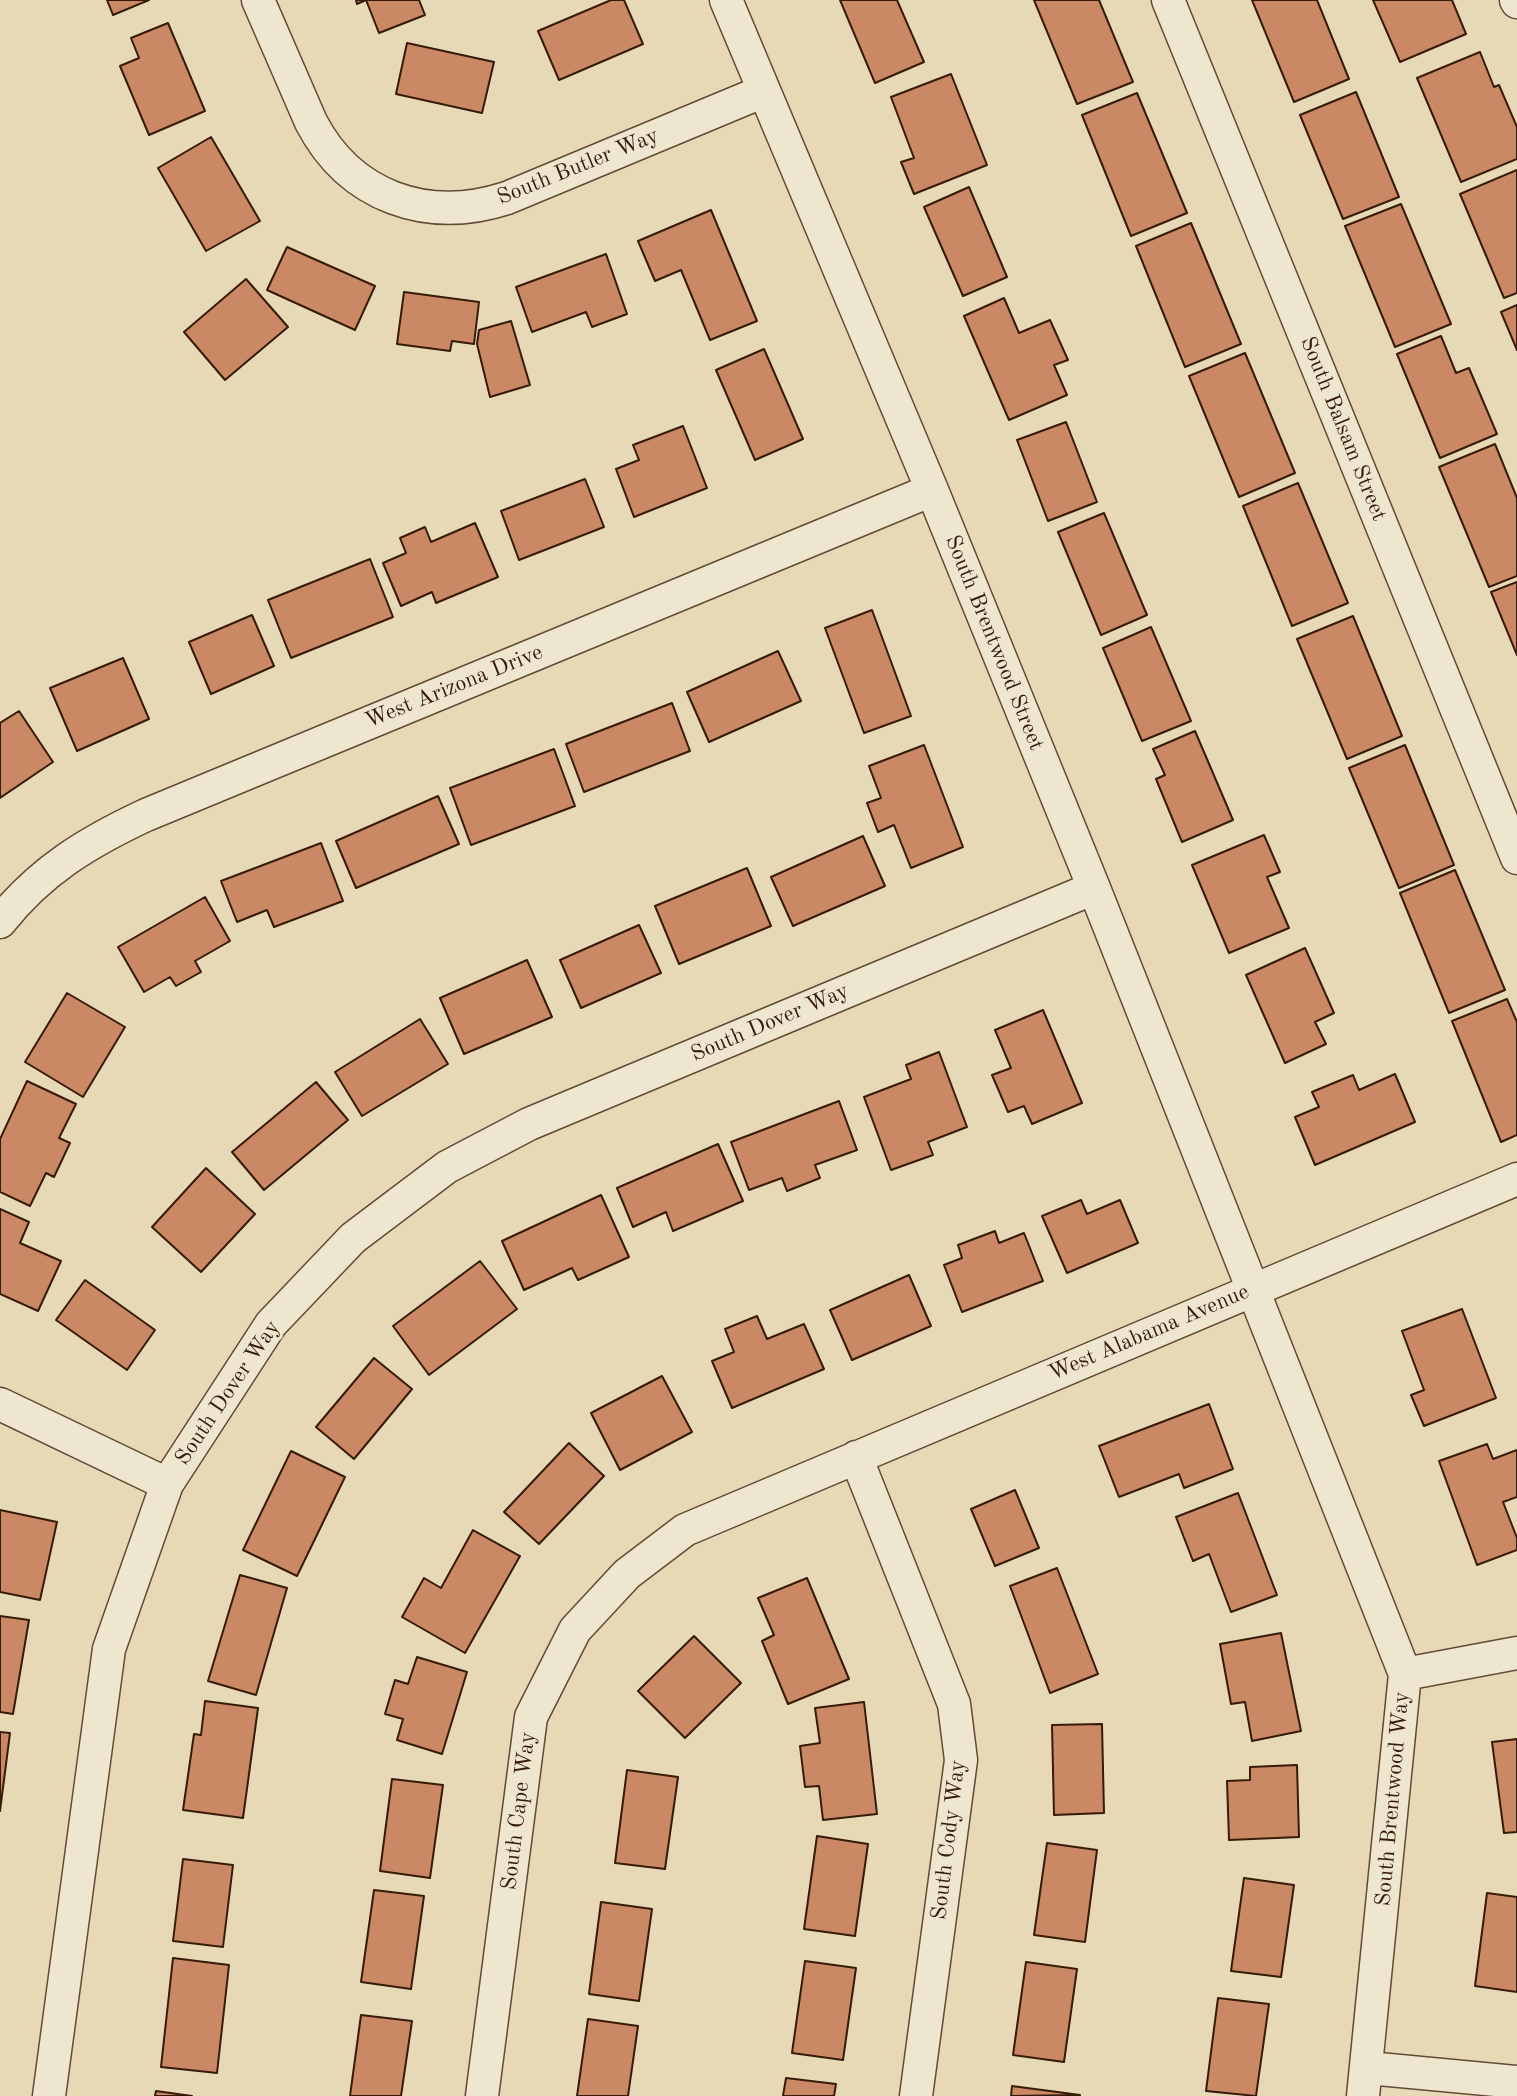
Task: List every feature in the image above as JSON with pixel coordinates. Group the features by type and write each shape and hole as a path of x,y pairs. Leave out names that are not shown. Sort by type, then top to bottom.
{"street":[{"name":"South Butler Way","path":"258,0 316,131 342,166 375,192 423,205 473,205 507,198 764,91"},
{"name":"South Brentwood Street","path":"726,0 932,490 1253,1290"},
{"name":"South Balsam Street","path":"1168,0 1517,858"},
{"name":"West Arizona Drive","path":"0,922 19,898 72,853 146,815 932,490"},
{"name":"South Dover Way","path":"49,2096 109,1649 167,1484 271,1324 353,1238 447,1167 529,1124 1094,888"},
{"name":"West Alabama Avenue","path":"856,1457 1517,1179"},
{"name":"South Brentwood Way","path":"1253,1290 1405,1674 1365,2082"},
{"path":"0,1404 167,1484"},
{"name":"South Cape Way","path":"482,2096 531,1717 575,1630 627,1574 685,1530 856,1457"},
{"name":"South Cody Way","path":"856,1457 954,1704 961,1760 916,2096"},
{"path":"1405,1674 1517,1653"},
{"path":"1365,2082 1517,2082"}],"building":[{"path":"107,0 149,0 113,15"},
{"path":"366,0 419,0 425,15 379,33"},
{"path":"611,0 624,0 643,44 559,80 538,31"},
{"path":"840,0 897,0 924,62 875,83"},
{"path":"1034,0 1099,0 1133,82 1077,104"},
{"path":"1252,0 1317,0 1349,79 1294,102"},
{"path":"1373,0 1452,0 1466,34 1400,62"},
{"path":"168,23 205,111 149,135 120,66 139,58 131,38"},
{"path":"407,43 494,62 482,113 396,94"},
{"path":"1480,52 1494,87 1499,85 1517,127 1517,159 1461,182 1417,78"},
{"path":"951,74 987,165 914,194 901,162 914,158 891,97"},
{"path":"1356,92 1399,197 1343,219 1300,115"},
{"path":"1137,93 1187,213 1131,236 1082,115"},
{"path":"211,137 260,221 206,251 158,168"},
{"path":"1517,170 1517,293 1504,298 1460,194"},
{"path":"969,187 1007,277 963,296 924,207"},
{"path":"1401,204 1451,324 1395,347 1345,226"},
{"path":"711,210 757,321 710,340 681,270 655,281 638,241"},
{"path":"1191,223 1241,344 1185,367 1136,246"},
{"path":"287,247 375,286 355,330 267,290"},
{"path":"606,254 627,314 592,327 586,312 532,332 516,287"},
{"path":"246,279 288,327 225,380 184,332"},
{"path":"404,292 479,302 474,344 452,341 450,351 397,344"},
{"path":"1004,298 1019,333 1050,320 1068,360 1054,365 1067,395 1009,420 964,316"},
{"path":"1517,305 1517,350 1501,312"},
{"path":"511,321 530,385 490,397 477,344 479,330"},
{"path":"1441,336 1456,373 1469,368 1497,434 1440,458 1397,354"},
{"path":"764,349 803,439 755,460 716,370"},
{"path":"1245,353 1295,473 1239,497 1189,376"},
{"path":"1066,422 1097,502 1048,521 1017,440"},
{"path":"683,426 707,488 634,517 616,469 639,460 633,445"},
{"path":"1495,444 1517,498 1517,576 1489,587 1439,467"},
{"path":"585,479 604,527 519,560 501,511"},
{"path":"1298,483 1348,603 1292,626 1243,506"},
{"path":"1104,513 1147,615 1101,635 1058,532"},
{"path":"475,523 498,577 436,603 432,592 401,606 383,563 406,553 400,538 425,527 431,542"},
{"path":"370,559 393,617 291,658 268,600"},
{"path":"1517,582 1517,655 1491,592"},
{"path":"872,610 911,716 864,733 825,628"},
{"path":"252,615 274,666 211,694 189,642"},
{"path":"1353,616 1402,736 1347,759 1297,639"},
{"path":"1151,627 1191,721 1142,741 1103,648"},
{"path":"778,651 801,701 709,742 687,692"},
{"path":"123,658 149,719 77,751 50,688"},
{"path":"672,703 690,751 584,792 566,744"},
{"path":"19,711 53,762 0,798 0,723"},
{"path":"1195,731 1233,820 1182,842 1156,779 1165,775 1153,749"},
{"path":"924,745 963,847 911,868 894,825 878,832 867,803 881,798 869,766"},
{"path":"1405,745 1454,865 1399,888 1349,768"},
{"path":"554,749 575,806 471,845 450,788"},
{"path":"438,796 459,844 356,888 336,841"},
{"path":"1264,835 1280,872 1267,877 1289,928 1229,953 1192,865"},
{"path":"863,836 885,886 793,926 771,877"},
{"path":"321,843 343,901 274,927 267,910 237,922 221,881"},
{"path":"747,868 771,926 679,964 655,906"},
{"path":"1455,870 1505,990 1449,1013 1400,893"},
{"path":"205,897 230,941 195,961 201,972 176,986 170,977 144,992 118,947"},
{"path":"639,925 661,973 581,1008 560,960"},
{"path":"1305,948 1334,1013 1315,1022 1326,1044 1285,1063 1246,975"},
{"path":"527,960 552,1017 464,1054 440,998"},
{"path":"67,993 125,1027 83,1097 25,1062"},
{"path":"1507,999 1517,1022 1517,1135 1501,1142 1452,1021"},
{"path":"1043,1010 1082,1103 1032,1124 1024,1106 1008,1112 992,1075 1011,1068 995,1030"},
{"path":"420,1019 448,1064 362,1116 335,1072"},
{"path":"939,1052 967,1127 928,1142 933,1155 891,1170 864,1097 911,1079 906,1065"},
{"path":"1395,1074 1415,1122 1315,1165 1295,1117 1319,1107 1312,1092 1353,1075 1359,1090"},
{"path":"27,1081 76,1104 59,1138 70,1143 54,1177 46,1173 30,1206 0,1192 0,1139"},
{"path":"316,1082 348,1120 264,1190 232,1152"},
{"path":"839,1101 857,1150 815,1165 820,1178 787,1191 782,1178 749,1190 731,1142"},
{"path":"718,1144 743,1201 673,1231 666,1212 633,1227 617,1188"},
{"path":"206,1168 255,1214 201,1272 152,1227"},
{"path":"601,1195 629,1257 578,1280 572,1268 524,1290 502,1241"},
{"path":"1081,1200 1087,1214 1120,1200 1138,1243 1067,1273 1042,1216"},
{"path":"0,1209 29,1222 20,1243 61,1261 38,1311 0,1294"},
{"path":"995,1231 999,1243 1024,1233 1043,1281 962,1312 944,1265 962,1258 958,1245"},
{"path":"480,1261 517,1309 429,1375 393,1326"},
{"path":"909,1275 931,1326 852,1360 830,1310"},
{"path":"85,1280 155,1330 127,1370 56,1320"},
{"path":"1462,1309 1496,1398 1424,1426 1411,1395 1424,1390 1402,1331"},
{"path":"757,1316 767,1339 804,1324 824,1369 732,1408 712,1361 734,1352 725,1329"},
{"path":"374,1358 412,1389 354,1459 316,1427"},
{"path":"662,1376 692,1432 620,1470 591,1413"},
{"path":"1209,1404 1233,1469 1184,1488 1179,1474 1119,1497 1099,1446"},
{"path":"569,1443 604,1476 539,1544 504,1512"},
{"path":"1487,1444 1493,1459 1517,1450 1517,1497 1503,1502 1517,1538 1517,1550 1477,1565 1439,1461"},
{"path":"291,1451 345,1477 297,1576 243,1550"},
{"path":"1015,1490 1039,1548 995,1566 971,1509"},
{"path":"1238,1493 1277,1595 1231,1612 1209,1554 1193,1561 1176,1517"},
{"path":"0,1510 57,1522 40,1600 0,1592"},
{"path":"473,1530 520,1556 465,1653 402,1617 424,1578 441,1588"},
{"path":"1057,1568 1098,1674 1050,1693 1010,1586"},
{"path":"240,1575 287,1588 256,1695 208,1681"},
{"path":"807,1578 849,1679 788,1704 762,1641 774,1635 758,1598"},
{"path":"0,1616 29,1620 13,1714 0,1712"},
{"path":"1281,1633 1301,1731 1252,1741 1245,1702 1231,1704 1220,1644"},
{"path":"694,1636 741,1683 685,1738 638,1691"},
{"path":"417,1657 467,1672 442,1754 397,1740 403,1719 385,1714 395,1680 408,1684"},
{"path":"205,1701 258,1708 243,1818 183,1810 194,1734 201,1735"},
{"path":"864,1702 877,1814 823,1820 819,1786 805,1787 800,1746 820,1743 815,1708"},
{"path":"1102,1724 1104,1813 1054,1815 1052,1725"},
{"path":"0,1732 10,1733 0,1811"},
{"path":"1517,1739 1517,1832 1504,1833 1492,1742"},
{"path":"1297,1765 1299,1837 1229,1840 1227,1781 1250,1780 1250,1767"},
{"path":"627,1770 678,1777 665,1869 615,1863"},
{"path":"392,1779 443,1785 430,1878 380,1871"},
{"path":"817,1836 868,1844 855,1936 804,1929"},
{"path":"1047,1843 1097,1850 1085,1942 1034,1935"},
{"path":"183,1859 233,1865 223,1947 173,1941"},
{"path":"1244,1878 1294,1885 1281,1977 1231,1971"},
{"path":"374,1890 424,1896 411,1989 361,1982"},
{"path":"1487,1893 1517,1897 1517,1992 1475,1986"},
{"path":"601,1902 652,1909 639,2001 589,1994"},
{"path":"173,1958 229,1965 217,2073 161,2067"},
{"path":"805,1961 856,1968 843,2060 792,2053"},
{"path":"1026,1962 1077,1969 1064,2062 1013,2055"},
{"path":"1218,1998 1269,2004 1256,2096 1206,2091"},
{"path":"361,2015 412,2021 401,2096 350,2096"},
{"path":"588,2019 638,2026 628,2096 577,2096"},
{"path":"786,2078 836,2084 834,2096 783,2096"},
{"path":"1012,2086 1080,2095 1011,2096"},
{"path":"156,2091 192,2096 155,2096"}]}
